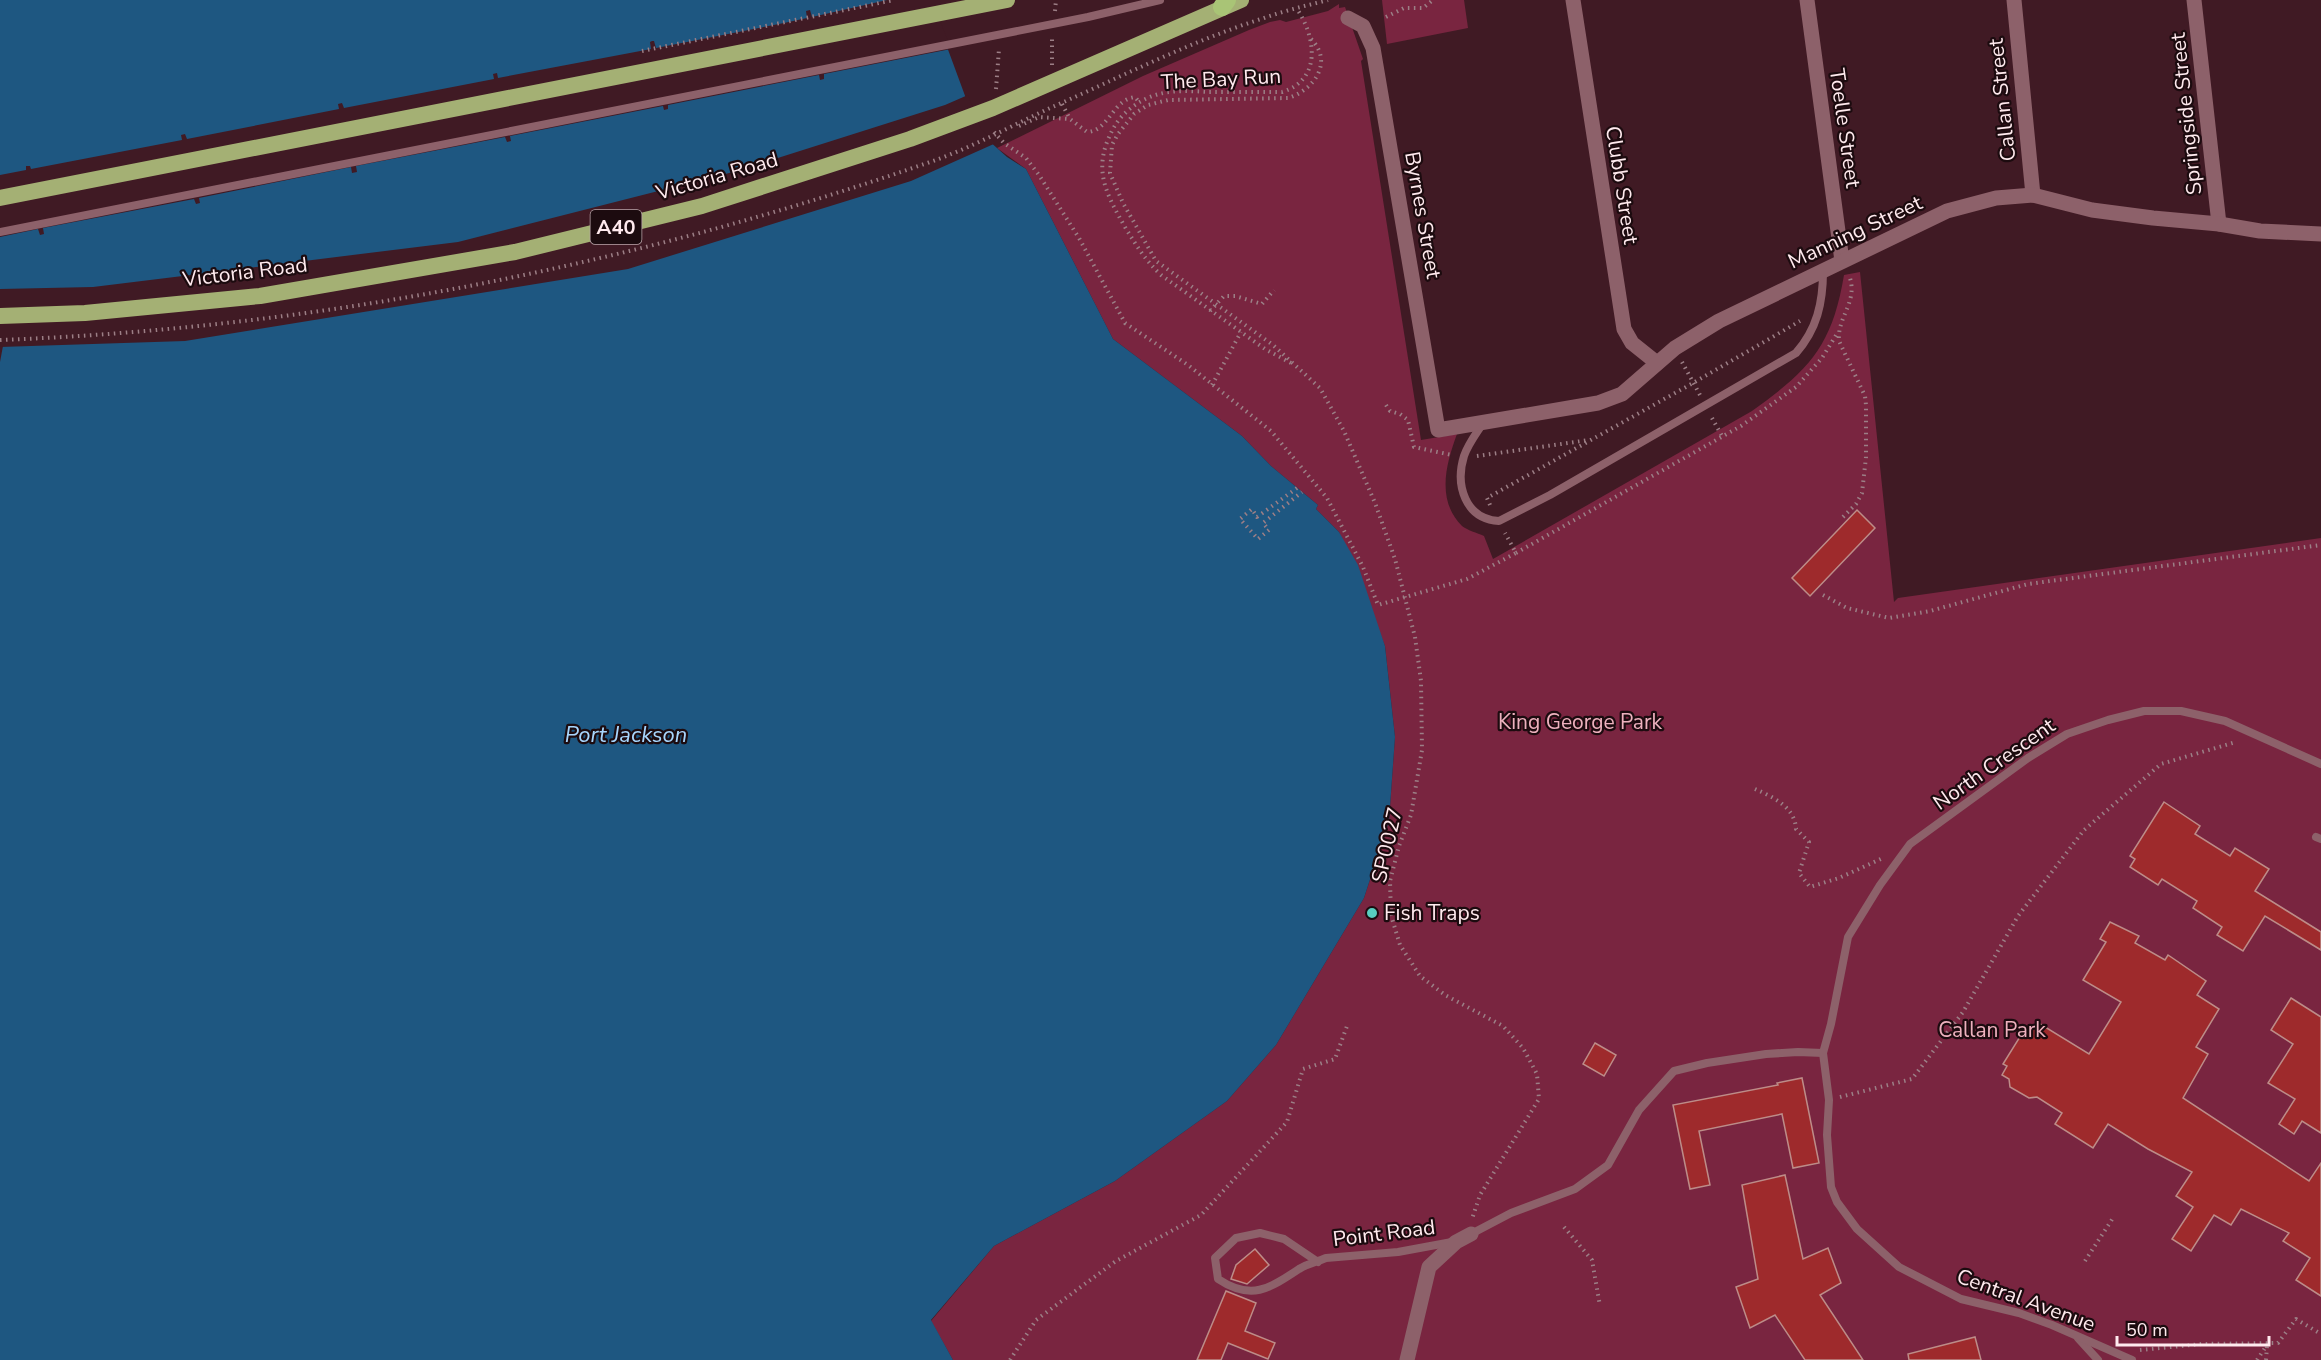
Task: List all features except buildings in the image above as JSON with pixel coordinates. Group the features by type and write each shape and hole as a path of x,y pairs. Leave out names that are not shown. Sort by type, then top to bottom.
{"highway":[{"path":"0,198 1007,0"},
{"name":"Victoria Road","path":"0,316 85,313 260,296 515,252 702,206 910,139 1042,87 1224,4 1241,0"}],"street":[{"name":"Clubb Street","path":"1573,0 1624,329 1632,343 1657,363"},
{"name":"Toelle Street","path":"1807,0 1842,261"},
{"name":"Callan Street","path":"2014,0 2033,195"},
{"name":"Springside Street","path":"2194,0 2219,224"},
{"name":"Byrnes Street","path":"1348,18 1363,27 1373,48 1438,430"},
{"name":"Manning Street","path":"1438,430 1608,401 1631,387 1675,348 1719,321 1947,211 1996,198 2033,195 2092,210 2219,224 2260,231 2321,234"},
{"path":"1407,1360 1428,1268 1456,1242 1471,1233"}],"lane":[{"path":"0,232 1088,17 1160,0"},
{"path":"1483,423 1469,444 1464,458 1461,469 1462,494 1472,511 1498,521 1550,495 1788,358 1803,345 1815,323 1822,304 1822,271"},
{"name":"North Crescent","path":"1823,1053 1848,937 1880,885 1910,844 2028,758 2067,734 2144,711 2181,711 2225,722 2260,735 2321,764"},
{"path":"1471,1233 1511,1213 1575,1189 1608,1165 1639,1110 1674,1071 1707,1063 1766,1054 1823,1053"},
{"name":"Central Avenue","path":"1823,1053 1828,1100 1827,1135 1831,1187 1837,1202 1857,1229 1899,1267 1961,1299 2019,1313 2132,1360"},
{"name":"Point Road","path":"1318,1262 1284,1239 1260,1233 1236,1238 1215,1258 1218,1279 1233,1289 1260,1292 1283,1282 1302,1268 1318,1262 1326,1258 1398,1252 1456,1242"},
{"path":"2075,1335 2098,1360"}],"path":[{"path":"1209,39 1261,19 1328,0"},
{"path":"1386,17 1404,8 1423,8 1431,4 1433,0"},
{"path":"1297,9 1304,18 1311,39"},
{"name":"The Bay Run","path":"1296,366 1265,349 1210,311 1161,275 1142,256 1108,197 1102,166 1105,147 1115,125 1139,102 1160,93 1282,92 1293,89 1310,72 1311,39"},
{"name":"The Bay Run","path":"1311,39 1319,46 1321,64 1313,83 1299,95 1288,98 1168,100 1156,103 1134,114 1118,134 1112,145 1110,173 1115,188 1156,261 1273,345 1320,388 1344,431 1358,463"},
{"path":"995,90 999,45"},
{"path":"1019,126 1040,117 1070,119"},
{"path":"992,124 995,134 1026,158 1039,175 1079,238 1125,323 1188,365 1271,431 1327,498 1363,567 1378,605 1467,579 1741,426 1796,387 1822,358 1838,332 1852,297 1850,277 1842,261"},
{"path":"1210,311 1224,296 1235,296 1262,304 1274,290"},
{"path":"1516,553 1487,498 1801,320"},
{"path":"1212,385 1241,332"},
{"path":"1838,332 1839,341 1865,396 1866,405 1866,458 1862,494 1844,517"},
{"path":"1675,348 1722,436"},
{"path":"1464,458 1593,439"},
{"name":"SP0027","path":"1358,463 1395,559 1415,637 1421,681 1422,750 1410,815 1390,881 1391,915 1400,945 1420,976 1445,995 1503,1026 1523,1048 1537,1074 1539,1099 1480,1195 1473,1213 1471,1233"},
{"path":"1297,488 1257,517 1252,509 1240,519 1257,539 1269,530 1263,523 1302,492"},
{"path":"1823,595 1847,608 1889,618 1930,611 2028,584 2321,545"},
{"path":"1828,1100 1912,1078 1963,1012 2018,916 2084,830 2161,764 2260,735"},
{"path":"1755,789 1779,800 1795,820 1796,829 1809,842 1799,873 1810,887 1839,878 1910,844"},
{"path":"1010,1360 1036,1320 1116,1261 1201,1215 1287,1122 1303,1069 1335,1059 1347,1026"},
{"path":"2085,1261 2114,1218"},
{"path":"1564,1227 1592,1260 1600,1306"},
{"path":"2115,1351 2202,1344 2278,1343 2296,1319 2321,1334"},
{"path":"2257,1360 2267,1344"},
{"path":"2266,1360 2267,1344"}],"green space":[{"path":"1382,0 1464,0 1468,28 1387,44"},
{"name":"Callan Park","path":"1339,4 1339,8 1345,7 1363,59 1361,61 1421,440 1457,434 1447,469 1446,493 1449,505 1462,526 1484,536 1493,559 1752,411 1789,383 1815,355 1825,339 1833,321 1844,275 1860,272 1894,602 1898,598 2321,538 2321,1360 953,1360 931,1321 994,1246 1115,1181 1227,1101 1276,1045 1364,898 1389,821 1395,737 1385,646 1339,532 1316,509 1318,505 1271,466 1242,436 1113,339 1026,169 997,148 1143,76 1249,30 1270,22 1280,20 1286,22 1328,11"}],"water":[{"name":"Port Jackson","path":"0,0 958,0 936,17 978,131 1007,157 1026,169 1113,339 1242,436 1271,466 1318,505 1316,509 1339,532 1358,565 1385,646 1395,737 1389,821 1364,898 1276,1045 1227,1101 1115,1181 994,1246 931,1320 953,1360 0,1360 0,362 3,346 0,323"}],"pier":[{"path":"887,0 961,0 939,18 951,49 824,74 824,79 820,80 819,75 668,105 668,109 664,110 663,106 510,136 511,141 507,142 505,137 356,166 357,172 352,173 351,167 199,198 200,203 196,204 194,199 43,228 44,234 40,235 38,229 0,237 0,175 26,170 26,166 30,166 31,169 182,140 181,135 185,134 187,139 339,109 338,104 342,103 344,108 494,79 493,74 497,73 498,78 651,49 650,42 652,41 656,48 784,23 807,18 806,11 810,10 812,17"},
{"path":"968,95 981,129 996,143 911,181 628,269 185,341 0,347 0,289 93,287 458,242 737,171 945,105"}],"place":[{"name":"Fish Traps","path":"1372,913"}],"park label":[{"name":"King George Park","path":"1580,722"}]}
